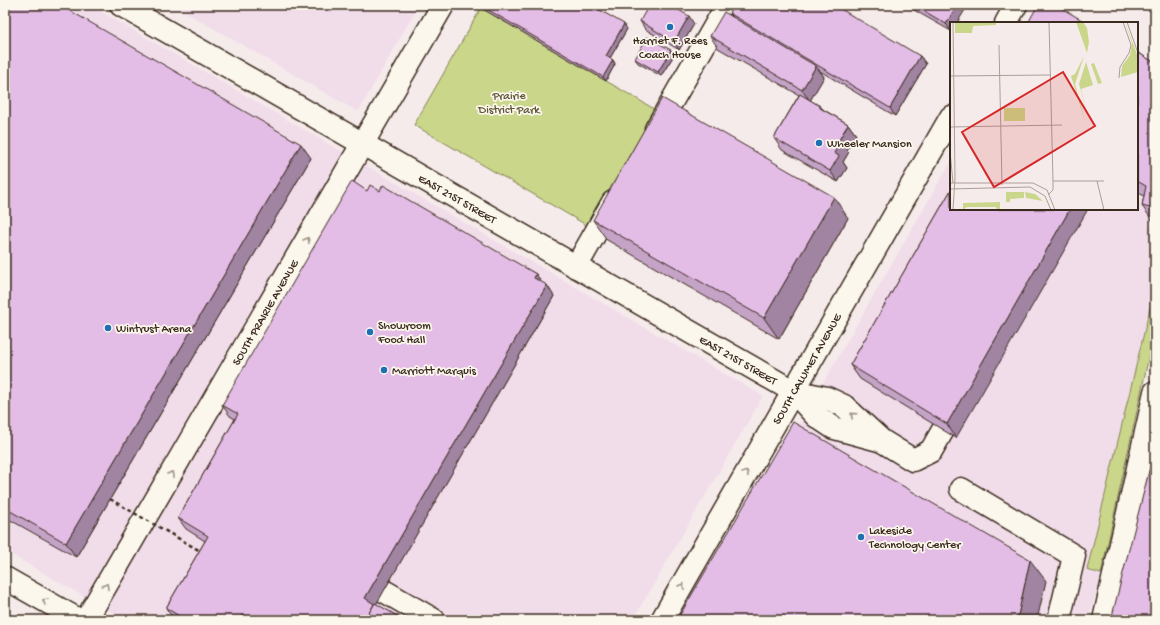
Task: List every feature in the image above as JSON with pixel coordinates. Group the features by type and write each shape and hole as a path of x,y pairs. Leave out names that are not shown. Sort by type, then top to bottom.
{"street":[{"name":"EAST 21ST STREET","path":"121,5 151,12 363,144 793,392 827,398 844,406 882,441 913,460 931,450 943,430"},
{"name":"SOUTH PRAIRIE AVENUE","path":"86,620 443,5"},
{"path":"645,148 727,5"},
{"path":"1007,22 1016,5"},
{"name":"SOUTH CALUMET AVENUE","path":"662,620 950,119"},
{"path":"576,267 625,182"},
{"path":"1104,620 1155,392"},
{"path":"961,489 1074,556 1059,620"},
{"path":"5,578 79,620"},
{"path":"384,591 434,620"}],"path":[{"path":"110,499 204,553"}],"shaded area":[{"path":"5,5 90,5 763,396 633,620 125,620 5,551"},
{"path":"173,5 419,5 358,112"},
{"path":"950,163 950,210 1138,210 1138,197 1153,206 1148,226 1155,228 1155,287 1087,570 1101,574 1089,620 686,620"}],"green space":[{"name":"Prairie District Park","path":"481,8 656,110 588,226 414,125"},
{"path":"1155,287 1155,329 1101,574 1087,570"}],"building":[{"name":"Wintrust Arena","path":"5,5 60,5 301,144 66,543 5,508"},
{"path":"480,5 591,5 624,24 606,56 613,60 603,77"},
{"name":"Harriet F. Rees Coach House","path":"649,5 670,5 689,16 674,42 640,21"},
{"path":"734,5 834,5 920,56 890,108 729,13"},
{"path":"914,5 958,5 946,24"},
{"path":"1038,5 1056,5 1085,22 1029,22"},
{"path":"724,12 816,66 802,90 710,36"},
{"path":"647,37 671,50 658,72 635,59"},
{"path":"1138,53 1155,63 1154,209 1142,206 1146,186 1138,182"},
{"name":"Wheeler Mansion","path":"800,94 820,106 820,108 848,124 834,153 839,156 830,171 774,138"},
{"path":"662,98 834,197 764,318 593,220"},
{"name":"Marriott Marquis","path":"352,181 367,191 370,185 380,191 383,185 536,274 534,278 547,285 365,598 374,604 365,620 251,620 242,615 239,620 186,620 166,608 208,536 178,518 238,414 222,405"},
{"path":"950,192 950,210 1069,210 947,424 850,365"},
{"name":"Lakeside Technology Center","path":"793,422 1030,560 1017,620 677,620"},
{"path":"1155,448 1155,620 1111,620"},
{"path":"375,603 404,620 365,620"}],"place":[{"name":"Harriet F. Rees Coach House","path":"670,27"},
{"name":"Wheeler Mansion","path":"819,143"},
{"name":"Wintrust Arena","path":"108,328"},
{"name":"Showroom Food Hall","path":"370,332"},
{"name":"Marriott Marquis","path":"384,370"},
{"name":"Lakeside Technology Center","path":"861,537"}]}
